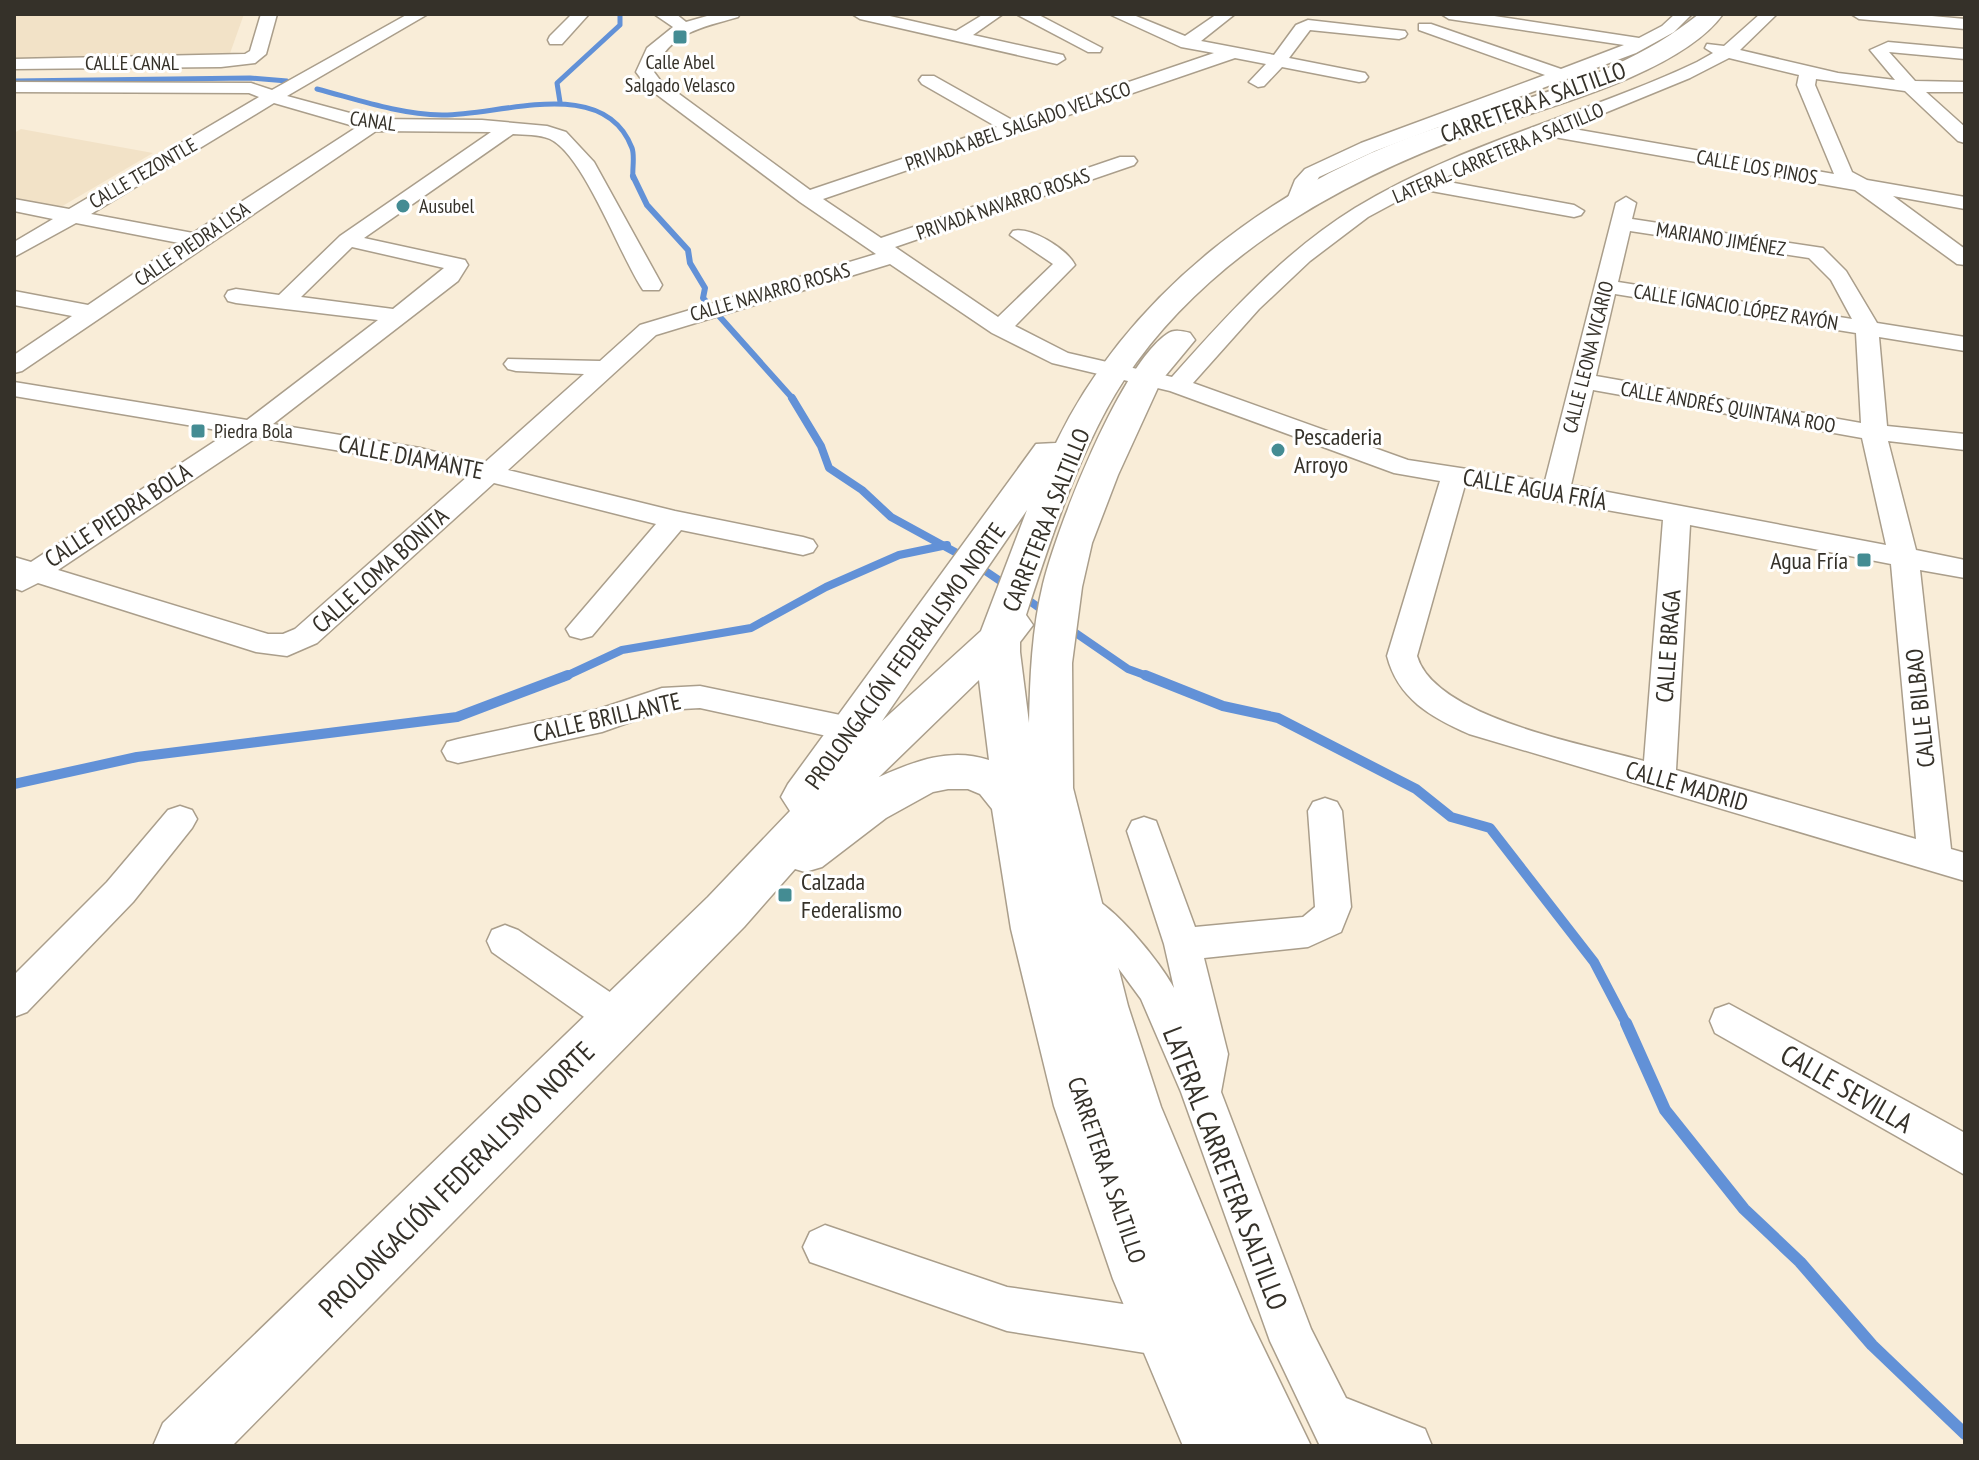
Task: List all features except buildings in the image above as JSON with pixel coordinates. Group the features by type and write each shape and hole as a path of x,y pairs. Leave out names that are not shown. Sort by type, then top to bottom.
{"main road":[{"name":"CARRETERA A SALTILLO","path":"1146,379 1132,347 1213,265 1295,205 1402,150 1562,94 1645,60 1685,37 1712,14"},
{"name":"CARRETERA A SALTILLO","path":"1217,296 1237,273 1297,226 1355,191 1421,158 1629,90 1716,48 1744,14"},
{"name":"CARRETERA A SALTILLO","path":"1197,320 1146,379 1050,502 1029,617 1051,663 1050,788 1102,1006 1133,1107 1228,1342 1278,1446"},
{"name":"CARRETERA A SALTILLO","path":"1146,379 1091,406 1050,502 1029,617 999,659 1014,806 1055,1014 1089,1124 1164,1333 1217,1446"},
{"name":"PROLONGACIÓN FEDERALISMO NORTE","path":"726,912 850,729 954,587 1050,502"},
{"name":"PROLONGACIÓN FEDERALISMO NORTE","path":"186,1446 726,912 834,794 1029,617"},
{"path":"726,912 900,786 928,775 961,771 985,776 998,783 1014,806"}],"street":[{"name":"CALLE CANAL","path":"14,64 221,62 249,59 258,54 269,14"},
{"name":"CALLE TEZONTLE","path":"14,251 272,97 420,14"},
{"path":"556,40 581,14"},
{"path":"662,14 676,20 682,28"},
{"path":"732,14 682,28 653,52 645,72 654,84 807,198 1000,328 1060,358 1146,379"},
{"path":"860,14 1057,59"},
{"path":"961,35 995,14"},
{"path":"1024,14 1094,48"},
{"path":"1117,14 1187,43 1229,54 1359,77"},
{"path":"1187,43 1227,14"},
{"path":"1449,14 1641,43"},
{"name":"LATERAL CARRETERA A SALTILLO","path":"1295,205 1305,180 1312,173 1368,147 1641,43 1668,29 1684,14"},
{"path":"1716,48 1746,39 1769,14"},
{"path":"1859,14 1965,24"},
{"path":"1258,82 1302,28 1308,25 1399,34"},
{"path":"1425,27 1562,75"},
{"path":"1716,48 1808,73 1912,89 1965,87"},
{"path":"1965,54 1879,48 1878,52 1912,89 1965,137"},
{"name":"PRIVADA ABEL SALGADO VELASCO","path":"807,198 1229,54"},
{"path":"1165,57 1187,68"},
{"path":"1808,73 1806,85 1844,175 1877,194 1965,259"},
{"path":"928,80 1013,128"},
{"name":"CANAL","path":"14,87 251,88 272,97 372,125 510,128 559,136 584,162 651,285"},
{"name":"LATERAL CARRETERA A SALTILLO","path":"1146,379 1241,313 1290,264 1343,225 1420,183 1548,130 1629,90"},
{"name":"CALLE PIEDRA LISA","path":"14,366 372,125"},
{"path":"284,302 347,240 510,128"},
{"name":"CALLE LOS PINOS","path":"1548,130 1965,203"},
{"name":"PRIVADA NAVARRO ROSAS","path":"886,251 1127,161"},
{"path":"1420,183 1574,211"},
{"path":"14,205 197,240"},
{"name":"MARIANO JIMÉNEZ","path":"1624,214 1819,255 1857,304 1867,329"},
{"name":"CALLE LEONA VICARIO","path":"1556,491 1624,214"},
{"path":"1000,328 1064,265 1062,260 1020,235"},
{"name":"CALLE PIEDRA BOLA","path":"20,575 251,429 450,276 457,265 347,240"},
{"name":"CALLE NAVARRO ROSAS","path":"648,330 886,251"},
{"name":"CALLE IGNACIO LÓPEZ RAYÓN","path":"1604,286 1965,344"},
{"path":"236,296 398,316"},
{"path":"14,298 90,312"},
{"name":"CALLE BILBAO","path":"1867,329 1874,430 1903,559 1950,862"},
{"name":"CALLE LOMA BONITA","path":"20,575 267,645 287,645 306,636 648,330"},
{"path":"516,364 606,368"},
{"name":"CALLE AGUA FRÍA","path":"1146,379 1390,463 1556,491 1965,569"},
{"name":"CALLE ANDRÉS QUINTANA ROO","path":"1581,381 1874,430 1965,442"},
{"name":"CALLE DIAMANTE","path":"14,389 420,456 675,520 803,546"},
{"name":"CALLE MADRID","path":"1455,475 1402,656 1404,668 1417,688 1451,713 1480,726 1950,862"},
{"name":"CALLE BRAGA","path":"1659,778 1677,515"},
{"path":"581,629 675,520"},
{"name":"CALLE BRILLANTE","path":"458,751 602,720 662,699 700,697 850,729"},
{"path":"1182,944 1308,932 1328,921 1333,907 1325,811"},
{"path":"14,1000 120,892 180,819"},
{"path":"1144,831 1182,944 1208,1054 1201,1092"},
{"name":"LATERAL CARRETERA SALTILLO","path":"1080,909 1121,943 1155,989 1201,1092 1293,1341 1336,1431"},
{"path":"505,941 618,1019"},
{"name":"CALLE SEVILLA","path":"1729,1021 1965,1155"},
{"path":"825,1247 1007,1309 1164,1333"},
{"path":"1336,1431 1408,1446"}],"shaded area":[{"path":"14,14 244,14 228,59 14,62"},
{"path":"21,129 153,153 59,208 14,199 14,133"}],"waterway":[{"path":"560,102 557,83 620,25 620,15"},
{"path":"14,81 250,78 287,81"},
{"path":"317,89 379,106 442,115 520,106 575,105 599,112 618,125 632,148 633,176"},
{"path":"633,176 647,205 688,250 690,263 705,288 703,298 794,400"},
{"path":"792,398 821,446 829,468 862,490 891,517 944,546"},
{"path":"564,677 622,650 751,628 826,587 899,555 944,546"},
{"path":"944,546 966,558"},
{"path":"978,566 1009,587"},
{"path":"1021,595 1048,614"},
{"path":"1067,627 1128,669 1150,677"},
{"path":"14,784 137,757 457,717 568,675"},
{"path":"1145,675 1223,706 1278,718 1416,789 1451,817 1490,828 1594,962 1626,1024"},
{"path":"1626,1024 1665,1110 1744,1209 1800,1262 1872,1345 1965,1434"}],"place":[{"name":"Calle Abel Salgado Velasco","path":"680,37"},
{"name":"Ausubel","path":"403,206"},
{"name":"Piedra Bola","path":"198,431"},
{"name":"Pescaderia Arroyo","path":"1278,450"},
{"name":"Agua Fría","path":"1864,560"},
{"name":"Calzada Federalismo","path":"785,895"}]}
